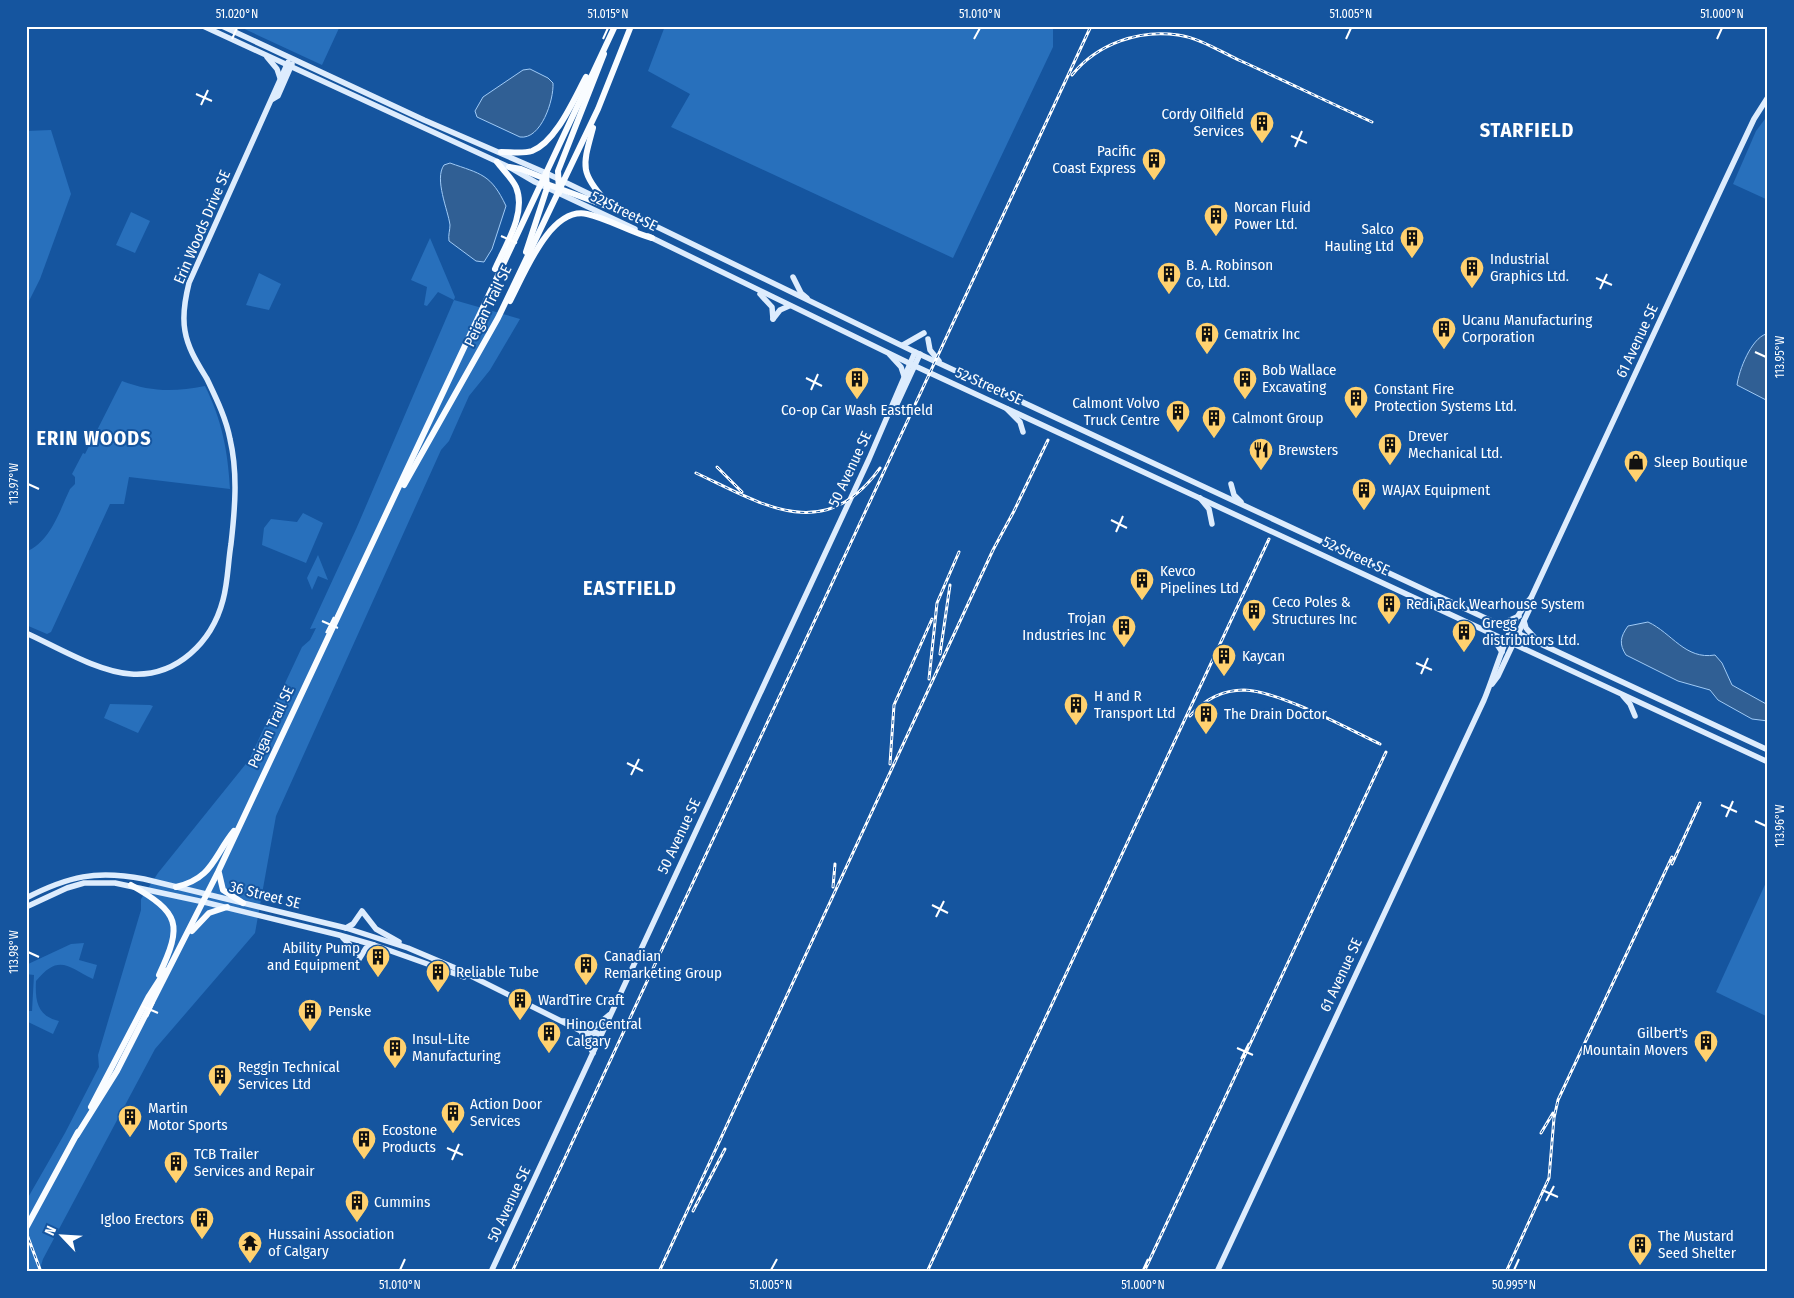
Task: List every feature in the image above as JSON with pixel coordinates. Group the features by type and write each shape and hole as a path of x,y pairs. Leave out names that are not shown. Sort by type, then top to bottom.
{"main road":[{"name":"Peigan Trail SE","path":"77,1135 117,1071 208,894 481,308 545,181 597,62 615,26"},
{"name":"Peigan Trail SE","path":"390,506 498,318 598,109 631,26"},
{"path":"560,185 558,171 602,62 606,46"},
{"path":"501,152 530,151 541,147 550,138 588,73 597,62"},
{"path":"598,109 585,156 585,168 588,179 606,201"},
{"path":"481,308 484,295 518,211 519,200 516,187 497,162"},
{"path":"509,167 521,168 545,181 560,185 612,208 618,208"},
{"path":"524,261 545,181"},
{"path":"498,318 508,305 544,238 562,219 572,214 586,214 652,238"},
{"path":"176,887 195,881 207,872 239,824"},
{"path":"218,872 223,890 243,903"},
{"path":"130,885 165,908 174,928 170,951 149,996"},
{"path":"183,941 209,913 227,907"},
{"name":"Peigan Trail SE","path":"26,1228 149,996 174,958"}],"street":[{"path":"203,26 509,167"},
{"name":"52 Street SE","path":"222,26 424,120 501,152 545,181 606,201 902,346 1768,750"},
{"path":"267,56 277,69 280,78"},
{"name":"Erin Woods Drive SE","path":"26,633 117,672 146,674 174,665 185,658 209,635 217,619 224,598 228,569 234,515 235,465 230,438 218,402 188,342 185,331 185,299 188,283 273,99 273,94 280,78 292,59"},
{"name":"Erin Woods Drive SE","path":"273,99 278,96 288,66"},
{"name":"61 Avenue SE","path":"1217,1272 1489,688 1493,672 1502,652 1516,631 1754,119 1768,97"},
{"name":"52 Street SE","path":"560,185 652,238 789,306 1768,762"},
{"path":"793,277 801,293 812,303"},
{"path":"754,289 772,307 773,319 780,310 789,306"},
{"path":"902,346 924,333"},
{"path":"928,339 932,353 942,364"},
{"path":"887,352 899,364 904,377"},
{"name":"50 Avenue SE","path":"491,1272 918,353"},
{"name":"50 Avenue SE","path":"890,411 891,404 904,377 913,364"},
{"path":"1006,407 1020,422 1023,432"},
{"path":"1231,484 1234,495 1242,503"},
{"path":"1198,496 1209,510 1212,524"},
{"path":"1500,624 1522,618 1526,628 1538,642"},
{"name":"61 Avenue SE","path":"1489,688 1498,676 1514,643 1516,631"},
{"path":"1488,632 1502,652"},
{"path":"1622,694 1630,704 1635,716"},
{"name":"36 Street SE","path":"26,898 64,880 97,874 132,877 208,894 346,928 408,948 600,1037"},
{"name":"36 Street SE","path":"26,906 67,888 84,883 130,885 339,935 374,945 492,987"},
{"path":"346,928 353,924 362,911 376,929 408,948"},
{"path":"339,935 352,945 358,953"},
{"path":"356,964 365,949 374,945"},
{"path":"593,1053 583,1030 596,1026 611,1013"}],"shaded area":[{"path":"238,26 340,26 322,65"},
{"path":"665,26 1053,26 1053,47 953,258 671,127 690,94 648,71"},
{"path":"530,69 548,78 553,83 549,108 540,126 534,132 520,137 477,117 475,111 483,97 523,70"},
{"path":"1768,115 1768,200 1733,184 1756,131"},
{"path":"51,130 71,194 40,279 26,307 26,131"},
{"path":"450,163 477,173 490,181 501,195 506,206 492,249 484,262 476,261 449,241 450,225 442,195 440,178 444,165"},
{"path":"131,212 150,221 135,253 116,245"},
{"path":"430,238 455,297 454,300 438,292 427,306 424,305 427,287 411,280"},
{"path":"259,273 281,284 269,310 246,305"},
{"path":"454,300 520,319 490,370 469,396 449,441 441,450 276,816 255,933 155,1049 43,1259 39,1272 26,1272 26,1201 65,1133 99,1067 98,1055 141,910 141,899 158,873 249,760 302,647 310,640 316,628 310,629 357,527"},
{"path":"1766,334 1768,336 1768,401 1737,385 1740,371 1751,348 1755,342"},
{"path":"122,381 133,385 163,390 205,386 216,411 223,436 228,462 230,489 129,477 124,504 110,504 51,632 47,634 26,625 26,552 42,541 53,525 70,489 75,484 75,477 72,474 83,453 85,454"},
{"path":"303,513 323,523 306,563 262,545 264,528 271,519 297,522"},
{"path":"318,555 328,580 318,576 312,590 307,578"},
{"path":"1648,622 1695,654 1715,655 1722,663 1732,685 1768,705 1768,721 1752,719 1718,700 1710,690 1678,681 1626,655 1621,644 1625,630 1628,626"},
{"path":"110,704 153,706 138,733 104,718"},
{"path":"1768,878 1768,1017 1716,992"},
{"path":"84,943 79,960 97,965 93,979 70,967 58,965 44,972 36,981 36,995 39,1006 46,1015 59,1021 53,1034 26,1021 26,1011 32,1011 34,975 26,974 26,965 71,944"}],"railway":[{"path":"512,1272 1091,26"},
{"path":"1072,75 1094,55 1120,41 1148,34 1178,35 1202,42 1372,122"},
{"path":"659,1272 993,550 1048,440"},
{"path":"717,467 742,492"},
{"path":"696,473 769,506 792,511 815,512 837,506 859,492 880,468"},
{"path":"927,1272 1269,539"},
{"path":"929,679 937,603 959,552"},
{"path":"940,654 950,585"},
{"path":"890,764 894,705 932,619"},
{"path":"1190,716 1201,705 1221,694 1236,690 1258,692 1312,711 1380,744"},
{"path":"1144,1272 1386,752"},
{"path":"1672,864 1700,803"},
{"path":"1506,1272 1549,1178 1554,1118 1558,1100 1672,857"},
{"path":"833,887 835,864"},
{"path":"1541,1133 1553,1113"},
{"path":"693,1211 725,1149"},
{"path":"26,1232 41,1272"}],"place":[{"name":"Cordy Oilfield Services","path":"1262,144"},
{"name":"Pacific Coast Express","path":"1154,181"},
{"name":"Norcan Fluid Power Ltd.","path":"1216,237"},
{"name":"Salco Hauling Ltd","path":"1412,259"},
{"name":"Industrial Graphics Ltd.","path":"1472,289"},
{"name":"B. A. Robinson Co, Ltd.","path":"1169,295"},
{"name":"Ucanu Manufacturing Corporation","path":"1444,350"},
{"name":"Cematrix Inc","path":"1207,355"},
{"name":"Co-op Car Wash Eastfield","path":"857,400"},
{"name":"Bob Wallace Excavating","path":"1245,400"},
{"name":"Constant Fire Protection Systems Ltd.","path":"1356,419"},
{"name":"Calmont Volvo Truck Centre","path":"1178,433"},
{"name":"Calmont Group","path":"1214,439"},
{"name":"Drever Mechanical Ltd.","path":"1390,466"},
{"name":"Brewsters","path":"1261,471"},
{"name":"Sleep Boutique","path":"1636,483"},
{"name":"WAJAX Equipment","path":"1364,511"},
{"name":"Kevco Pipelines Ltd","path":"1142,601"},
{"name":"Redi Rack Wearhouse System","path":"1389,625"},
{"name":"Ceco Poles & Structures Inc","path":"1254,632"},
{"name":"Trojan Industries Inc","path":"1124,648"},
{"name":"Gregg distributors Ltd.","path":"1464,653"},
{"name":"Kaycan","path":"1224,677"},
{"name":"H and R Transport Ltd","path":"1076,726"},
{"name":"The Drain Doctor","path":"1206,735"},
{"name":"Ability Pump and Equipment","path":"378,978"},
{"name":"Canadian Remarketing Group","path":"586,986"},
{"name":"Reliable Tube","path":"438,993"},
{"name":"WardTire Craft","path":"520,1021"},
{"name":"Penske","path":"310,1032"},
{"name":"Hino Central Calgary","path":"549,1054"},
{"name":"Gilbert's Mountain Movers","path":"1706,1063"},
{"name":"Insul-Lite Manufacturing","path":"395,1069"},
{"name":"Reggin Technical Services Ltd","path":"220,1097"},
{"name":"Action Door Services","path":"453,1134"},
{"name":"Martin Motor Sports","path":"130,1138"},
{"name":"Ecostone Products","path":"364,1160"},
{"name":"TCB Trailer Services and Repair","path":"176,1184"},
{"name":"Cummins","path":"357,1223"},
{"name":"Igloo Erectors","path":"202,1240"},
{"name":"Hussaini Association of Calgary","path":"250,1264"},
{"name":"The Mustard Seed Shelter","path":"1640,1266"}],"district":[{"name":"STARFIELD","path":"1527,130"},
{"name":"ERIN WOODS","path":"94,438"},
{"name":"EASTFIELD","path":"630,588"}]}
